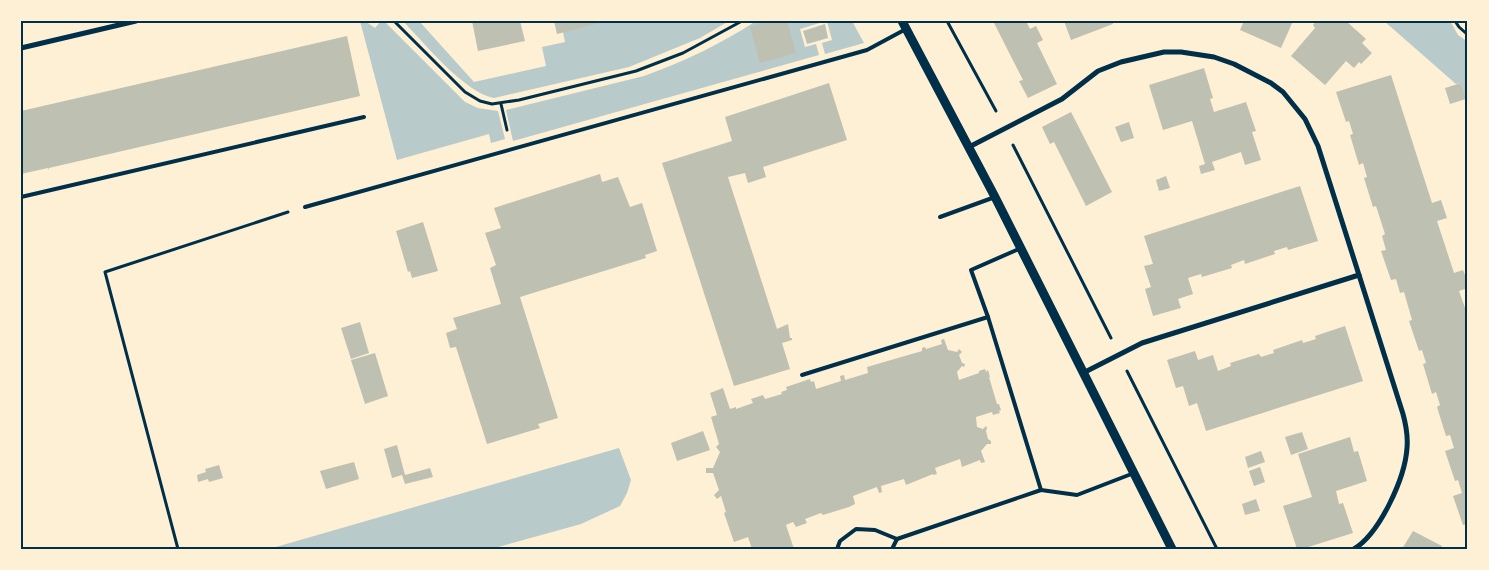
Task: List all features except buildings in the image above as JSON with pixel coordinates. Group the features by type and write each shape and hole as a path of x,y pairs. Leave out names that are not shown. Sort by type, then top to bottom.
{"street":[{"path":"21,48 136,21"},
{"path":"904,25 995,197 1172,549"},
{"path":"969,147 1062,98 1098,72 1128,60 1151,54 1181,52 1214,57 1253,72 1283,92 1305,119 1318,146 1403,414 1407,437 1407,449 1401,473 1389,503 1371,533 1354,549"},
{"path":"1084,373 1142,343 1359,275"}],"lane":[{"path":"305,207 867,50 904,25"},
{"path":"21,197 364,117"},
{"path":"940,217 995,197"},
{"path":"1021,248 971,270 988,317 1041,490"},
{"path":"802,375 988,317"},
{"path":"837,549 840,541 856,529 876,530 896,540 1041,490 1077,495 1134,473"},
{"path":"892,549 896,540"}],"path":[{"path":"394,21 465,92 486,103 501,104 613,78 644,68 690,50 742,21"},
{"path":"947,21 1005,128 1217,549"},
{"path":"1455,21 1459,28 1468,35"},
{"path":"501,104 512,149"},
{"path":"178,549 105,272 305,207"}],"shaded area":[{"path":"360,21 365,21 375,28 381,21 384,21 465,102 478,108 498,111 505,139 491,143 489,134 397,160"},
{"path":"403,21 419,21 474,82 546,66 542,47 565,42 563,32 608,21 729,21 700,38 629,67 494,98 471,87 458,77 433,54"},
{"path":"756,21 826,21 800,29 805,47 816,44 819,55 513,141 506,110 644,76 701,52"},
{"path":"827,21 852,21 864,43 825,54 822,43 832,40"},
{"path":"1384,21 1450,21 1458,35 1468,42 1468,107 1461,83 1456,84"},
{"path":"619,448 631,480 627,493 620,506 581,524 491,549 269,549"}]}
